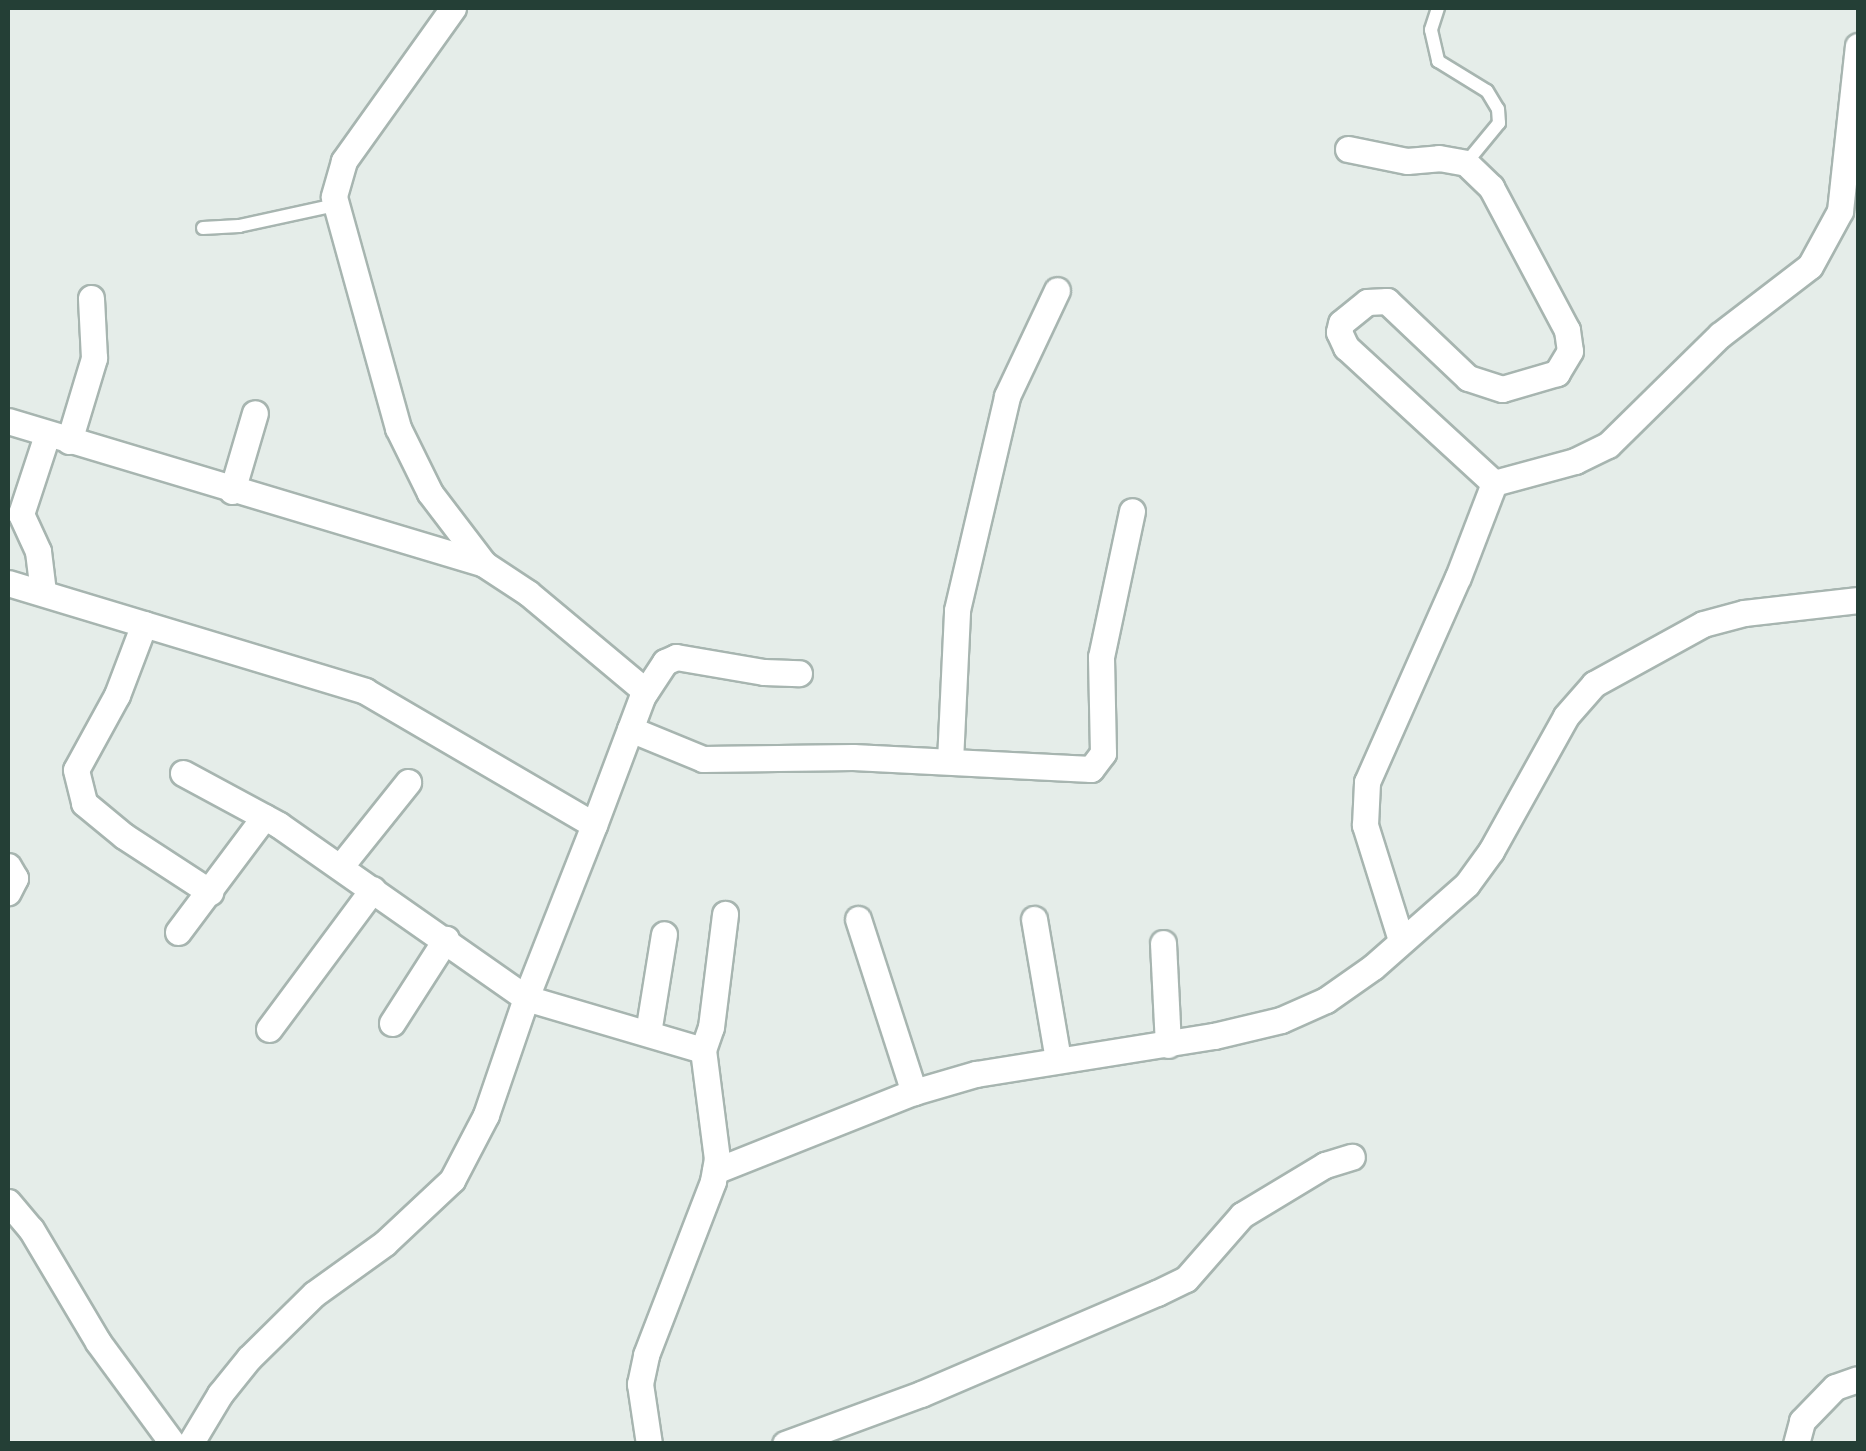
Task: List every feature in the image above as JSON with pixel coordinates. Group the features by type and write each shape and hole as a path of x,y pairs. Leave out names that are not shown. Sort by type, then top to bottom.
{"street":[{"path":"454,8 344,161 337,179 335,206 398,428 430,493 484,564"},
{"path":"1494,483 1575,461 1608,445 1720,335 1810,266 1840,211 1858,46"},
{"path":"1348,149 1407,160 1439,158 1466,163 1491,187 1566,330 1570,351 1566,363 1550,378 1511,388 1479,384 1458,370 1392,304 1380,300 1344,318 1339,332 1346,347 1494,483"},
{"path":"950,761 956,610 1007,396 1057,290"},
{"path":"43,592 38,551 21,514 94,358 91,298"},
{"path":"232,491 255,413"},
{"path":"8,422 484,564 528,594 645,691"},
{"path":"1402,940 1365,825 1367,782 1458,578 1494,483"},
{"path":"630,729 703,759 789,756 950,761 1081,772 1098,763 1102,753 1101,657 1132,511"},
{"path":"8,582 365,691 594,824"},
{"path":"715,1171 914,1092 976,1074 1168,1046 1281,1020 1326,1000 1453,899 1479,870 1566,716 1594,684 1714,620 1858,600"},
{"path":"144,624 117,695 76,770 84,802 124,836 210,892"},
{"path":"190,1444 220,1394 249,1358 314,1294 385,1244 452,1180 486,1116 526,998 630,729 645,691 664,662 676,657 764,672 799,672"},
{"path":"183,773 264,817 526,998 703,1050"},
{"path":"340,867 408,782"},
{"path":"178,932 264,817"},
{"path":"8,866 15,878 8,892"},
{"path":"269,1029 372,889"},
{"path":"649,1444 640,1384 646,1354 715,1171 716,1140 703,1050 712,1027 725,914"},
{"path":"1034,919 1058,1060"},
{"path":"858,920 914,1092"},
{"path":"648,1033 664,934"},
{"path":"392,1023 446,940"},
{"path":"1163,943 1168,1046"},
{"path":"786,1444 921,1394 1186,1279 1242,1216 1325,1166 1352,1157"},
{"path":"8,1202 39,1242 98,1342 173,1444"},
{"path":"1796,1444 1802,1421 1835,1387 1858,1379"}],"lane":[{"path":"1438,8 1431,30 1438,60 1487,91 1498,109 1499,124 1466,163"},
{"path":"204,228 335,206"}]}
